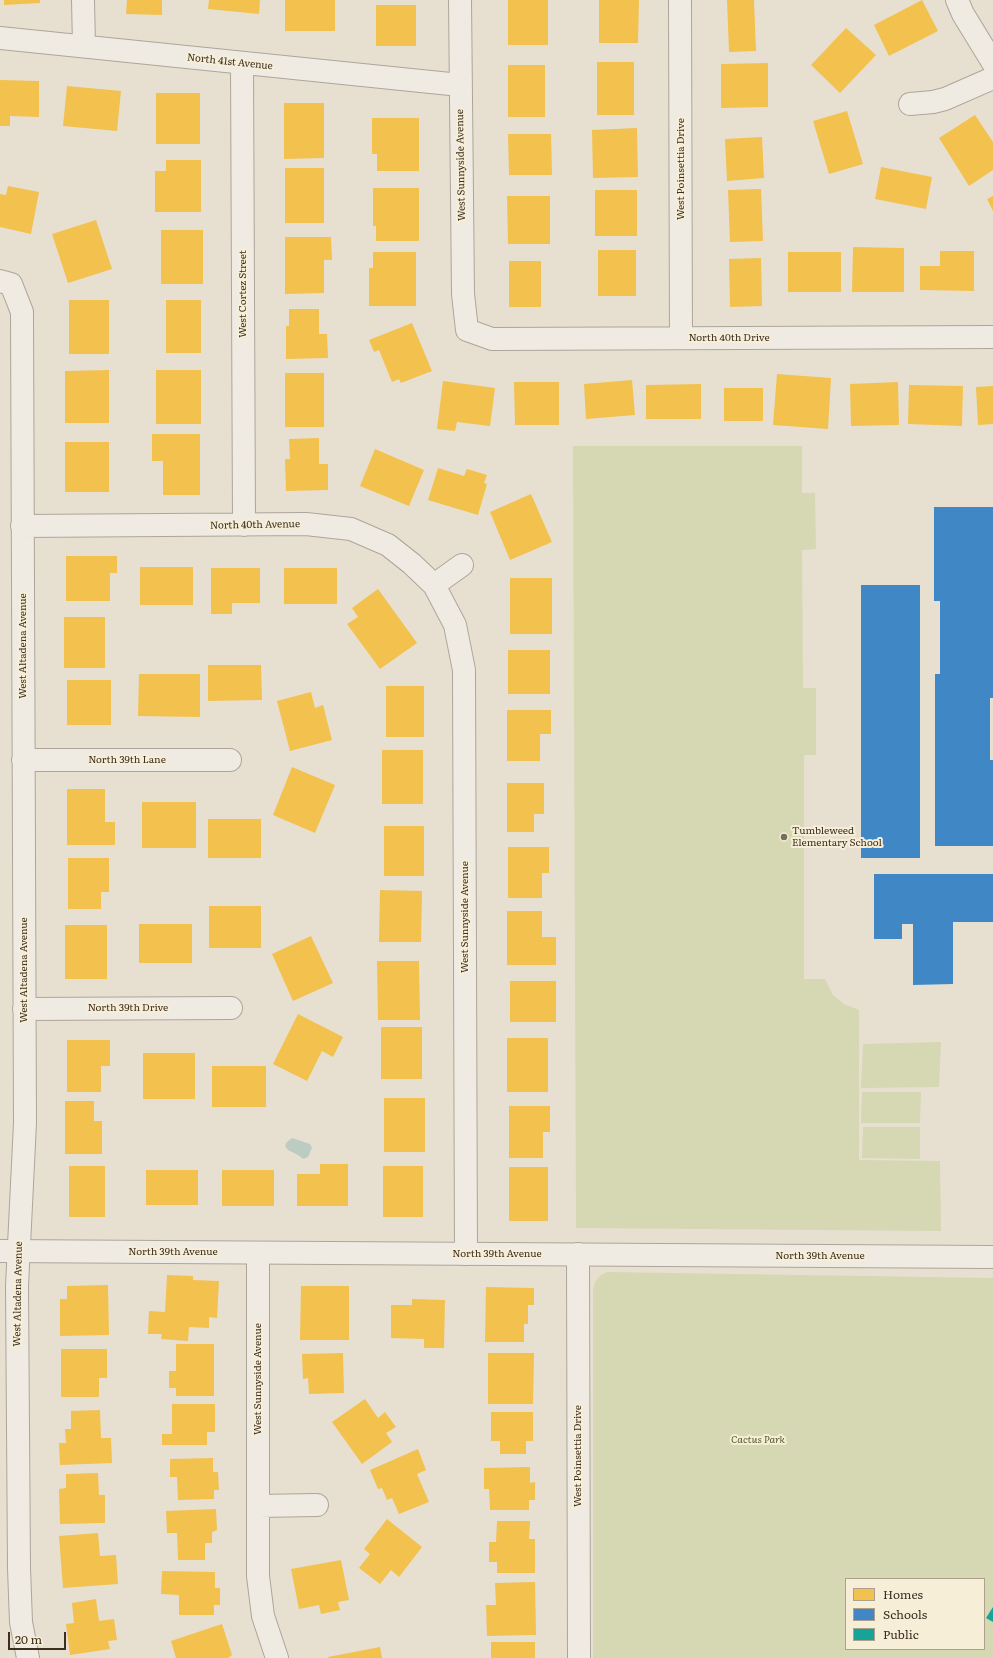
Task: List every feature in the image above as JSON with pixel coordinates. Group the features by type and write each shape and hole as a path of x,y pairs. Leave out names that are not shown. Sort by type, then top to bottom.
{"street":[{"path":"83,0 84,46"},
{"name":"West Sunnyside Avenue","path":"460,0 463,294 467,330"},
{"name":"West Poinsettia Drive","path":"680,0 681,338"},
{"path":"957,0 963,14 993,63"},
{"name":"North 41st Avenue","path":"0,38 242,64 460,85"},
{"name":"West Cortez Street","path":"242,64 244,525"},
{"path":"910,104 945,100 993,78"},
{"name":"West Altadena Avenue","path":"6,282 22,312 25,1151 9,1251 19,1568 22,1622 28,1658"},
{"name":"North 40th Drive","path":"467,330 492,339 993,337"},
{"name":"North 40th Avenue","path":"22,526 306,524 351,529 388,545 412,564 434,586"},
{"path":"434,586 462,565"},
{"name":"West Sunnyside Avenue","path":"434,586 455,625 464,670 466,1254"},
{"name":"North 39th Lane","path":"23,760 230,760"},
{"name":"North 39th Drive","path":"24,1009 231,1008"},
{"name":"North 39th Avenue","path":"9,1251 993,1258"},
{"name":"West Sunnyside Avenue","path":"258,1252 258,1576 265,1623 277,1658"},
{"name":"West Poinsettia Drive","path":"578,1254 579,1658"},
{"path":"258,1506 317,1505"}],"green space":[{"name":"Tumbleweed Elementary School","path":"573,446 802,446 802,493 815,493 816,549 802,550 803,688 816,688 816,755 804,755 804,979 825,979 833,995 844,1004 859,1010 859,1160 940,1161 941,1231 576,1228"},
{"path":"941,1042 939,1087 861,1088 863,1044"},
{"path":"862,1092 921,1092 920,1123 861,1123"},
{"path":"863,1127 920,1127 920,1159 862,1158"},
{"name":"Cactus Park","path":"607,1272 993,1278 993,1658 593,1658 593,1289 595,1282 601,1275"}],"shaded area":[{"path":"292,1138 310,1144 312,1148 308,1157 303,1159 288,1150 285,1146"}],"building: Homes":[{"path":"4,0 40,0 40,3 4,5"},
{"path":"127,0 162,0 162,15 126,14"},
{"path":"209,0 260,0 259,14 208,9"},
{"path":"285,0 335,0 335,31 285,31"},
{"path":"508,0 548,0 548,45 508,45"},
{"path":"599,0 639,0 638,43 599,43"},
{"path":"727,0 754,0 756,51 729,52"},
{"path":"922,0 938,31 889,56 874,25"},
{"path":"376,5 416,5 416,46 376,46"},
{"path":"846,28 876,55 840,93 811,65"},
{"path":"597,62 634,62 634,115 597,115"},
{"path":"768,63 768,107 721,108 721,64"},
{"path":"508,65 545,65 545,117 508,117"},
{"path":"0,80 39,81 39,117 10,116 10,126 0,126"},
{"path":"67,86 121,91 117,131 63,126"},
{"path":"156,93 200,93 200,144 156,144"},
{"path":"284,103 324,103 324,158 284,159"},
{"path":"847,111 863,164 829,174 813,121"},
{"path":"975,115 993,142 993,170 969,186 939,138"},
{"path":"372,118 419,118 419,171 377,171 377,154 372,154"},
{"path":"637,128 638,177 593,178 592,130"},
{"path":"508,134 551,134 552,175 509,175"},
{"path":"762,137 764,178 727,181 725,139"},
{"path":"166,160 201,160 201,212 155,212 155,171 166,171"},
{"path":"881,167 932,177 926,209 875,199"},
{"path":"285,168 324,168 324,223 285,223"},
{"path":"8,186 39,192 31,234 0,227 0,194 6,195"},
{"path":"373,188 419,188 419,241 376,241 376,226 373,226"},
{"path":"761,189 763,241 730,242 728,190"},
{"path":"595,190 637,190 637,236 595,236"},
{"path":"507,196 550,196 550,244 508,244"},
{"path":"993,196 993,211 987,199"},
{"path":"96,220 112,269 68,283 52,234"},
{"path":"161,230 203,230 203,284 161,284"},
{"path":"285,237 331,237 332,260 324,260 324,293 285,294"},
{"path":"853,247 904,248 904,292 852,292"},
{"path":"598,250 636,250 636,296 598,296"},
{"path":"940,251 974,251 974,291 920,290 920,266 940,266"},
{"path":"373,252 416,252 416,306 369,306 369,268 373,268"},
{"path":"788,252 841,252 841,292 788,292"},
{"path":"761,258 762,306 730,307 729,259"},
{"path":"509,261 541,261 541,307 509,307"},
{"path":"69,300 109,300 109,354 69,354"},
{"path":"166,300 201,300 201,353 166,353"},
{"path":"289,309 319,309 319,334 327,334 328,358 286,359 286,326 289,326"},
{"path":"412,323 432,371 401,383 399,379 392,382 379,350 374,352 369,340"},
{"path":"109,370 109,423 65,423 65,371"},
{"path":"156,370 201,370 201,424 156,424"},
{"path":"285,373 324,373 324,427 285,427"},
{"path":"777,374 831,378 828,429 773,425"},
{"path":"632,380 635,415 586,419 584,384"},
{"path":"443,381 495,388 490,426 457,422 455,431 437,429"},
{"path":"514,382 559,382 559,425 515,425"},
{"path":"898,382 899,425 851,426 850,384"},
{"path":"701,384 701,419 646,419 646,385"},
{"path":"909,385 963,386 962,426 908,424"},
{"path":"993,386 993,424 978,425 976,387"},
{"path":"724,388 763,388 763,421 724,421"},
{"path":"152,434 200,434 200,495 163,495 163,461 152,461"},
{"path":"319,438 319,464 328,464 328,490 286,491 285,459 290,459 289,439"},
{"path":"65,442 109,442 109,492 65,492"},
{"path":"375,449 424,470 409,506 360,486"},
{"path":"438,468 464,476 467,469 487,475 484,483 487,484 478,515 428,500"},
{"path":"531,494 552,542 510,560 490,512"},
{"path":"66,556 117,556 117,573 110,573 110,601 66,601"},
{"path":"140,567 193,567 193,605 140,605"},
{"path":"211,568 260,568 260,603 232,603 232,614 211,614"},
{"path":"284,568 337,568 337,604 284,604"},
{"path":"510,578 552,578 552,634 510,634"},
{"path":"378,589 417,643 380,669 347,624 358,617 352,608"},
{"path":"64,617 105,617 105,668 64,668"},
{"path":"508,650 550,650 550,694 508,694"},
{"path":"208,665 261,665 262,700 208,701"},
{"path":"139,674 200,674 200,717 138,716"},
{"path":"67,680 111,680 111,725 67,725"},
{"path":"386,686 424,686 424,737 386,737"},
{"path":"311,692 315,708 323,705 332,740 290,751 277,701"},
{"path":"507,710 551,710 551,734 540,734 540,761 507,761"},
{"path":"382,750 423,750 423,804 382,804"},
{"path":"292,767 335,785 315,833 273,815"},
{"path":"507,783 544,783 544,814 534,814 534,832 507,832"},
{"path":"67,789 105,789 105,822 115,822 115,845 67,845"},
{"path":"142,802 196,802 196,848 142,848"},
{"path":"208,819 261,819 261,858 208,858"},
{"path":"384,826 424,826 424,876 384,876"},
{"path":"508,847 549,847 549,873 542,873 542,898 508,898"},
{"path":"68,858 109,858 109,892 101,892 101,909 68,909"},
{"path":"380,890 422,891 421,942 379,942"},
{"path":"209,906 261,906 261,948 209,948"},
{"path":"507,911 542,911 542,937 556,937 556,965 507,965"},
{"path":"139,924 192,924 192,963 139,963"},
{"path":"65,925 107,925 107,979 65,979"},
{"path":"311,936 333,983 293,1001 272,954"},
{"path":"377,961 419,961 420,1020 378,1020"},
{"path":"510,981 556,981 556,1022 510,1022"},
{"path":"298,1014 343,1037 333,1057 322,1051 307,1081 273,1064"},
{"path":"381,1027 422,1027 422,1079 381,1079"},
{"path":"507,1038 548,1038 548,1092 507,1092"},
{"path":"67,1040 110,1040 110,1066 101,1066 101,1092 67,1092"},
{"path":"143,1053 195,1053 195,1099 143,1099"},
{"path":"212,1066 266,1066 266,1107 212,1107"},
{"path":"384,1098 425,1098 425,1152 384,1152"},
{"path":"65,1101 94,1101 94,1121 102,1121 102,1154 65,1154"},
{"path":"509,1106 550,1106 550,1132 543,1132 543,1158 509,1158"},
{"path":"320,1164 348,1164 348,1206 297,1206 297,1174 320,1174"},
{"path":"69,1166 105,1166 105,1217 69,1217"},
{"path":"383,1166 423,1166 423,1217 383,1217"},
{"path":"509,1167 548,1167 548,1221 509,1221"},
{"path":"146,1170 198,1170 198,1205 146,1205"},
{"path":"222,1170 274,1170 274,1206 222,1206"},
{"path":"167,1275 193,1276 193,1280 219,1281 217,1318 209,1317 209,1328 189,1327 188,1341 161,1339 162,1334 148,1334 149,1311 165,1312"},
{"path":"108,1285 109,1335 60,1336 60,1299 67,1299 67,1286"},
{"path":"301,1286 349,1286 349,1340 300,1340"},
{"path":"486,1287 534,1288 534,1305 528,1305 528,1324 524,1324 524,1342 485,1342"},
{"path":"412,1299 445,1300 444,1348 424,1348 424,1339 391,1338 391,1305 412,1305"},
{"path":"176,1344 214,1344 214,1396 176,1396 176,1388 169,1388 169,1371 176,1371"},
{"path":"61,1349 107,1349 107,1378 99,1378 99,1397 61,1397"},
{"path":"343,1353 344,1393 309,1394 308,1378 303,1379 302,1354"},
{"path":"488,1353 534,1353 533,1404 488,1404"},
{"path":"365,1399 378,1418 385,1412 396,1427 386,1433 392,1442 362,1464 332,1422"},
{"path":"172,1404 215,1404 215,1432 207,1432 207,1445 162,1445 162,1434 172,1434"},
{"path":"100,1410 101,1438 111,1438 112,1463 60,1465 59,1443 66,1443 65,1429 71,1429 71,1411"},
{"path":"491,1412 533,1412 533,1441 526,1441 526,1454 500,1454 500,1441 491,1441"},
{"path":"418,1449 426,1470 417,1474 429,1502 399,1514 392,1498 387,1500 382,1488 378,1489 370,1470"},
{"path":"213,1458 213,1472 218,1472 219,1490 214,1490 214,1499 178,1500 177,1477 170,1477 170,1459"},
{"path":"530,1467 530,1483 535,1482 535,1500 529,1500 529,1510 490,1510 489,1489 484,1489 484,1468"},
{"path":"98,1473 99,1495 105,1495 105,1523 60,1524 59,1489 66,1488 66,1474"},
{"path":"216,1509 217,1530 212,1532 212,1543 205,1543 205,1560 178,1560 177,1533 167,1533 166,1511"},
{"path":"387,1519 422,1547 399,1577 391,1570 380,1584 359,1568 370,1554 364,1549"},
{"path":"497,1521 530,1521 529,1539 535,1539 535,1573 497,1573 497,1562 489,1562 489,1542 496,1542"},
{"path":"98,1533 100,1556 116,1555 118,1584 63,1588 59,1536"},
{"path":"341,1560 349,1600 338,1602 340,1610 321,1614 319,1605 299,1609 291,1569"},
{"path":"162,1571 215,1572 215,1588 220,1588 220,1605 214,1605 214,1615 179,1615 179,1595 161,1594"},
{"path":"535,1582 536,1635 487,1636 486,1605 496,1605 495,1583"},
{"path":"96,1599 99,1621 114,1619 117,1640 108,1641 110,1649 70,1655 66,1624 74,1623 72,1603"},
{"path":"222,1624 232,1655 228,1658 176,1658 171,1641"},
{"path":"491,1642 535,1642 535,1658 491,1658"},
{"path":"380,1647 382,1658 328,1658 328,1657"}],"building: Schools":[{"path":"934,507 993,507 993,698 990,698 990,760 993,760 993,846 935,846 935,674 940,674 940,601 934,601"},
{"path":"861,585 920,585 920,858 861,858"},
{"path":"874,874 993,874 993,922 953,922 953,984 913,985 913,924 902,924 902,939 874,939"}],"building: Public":[{"path":"993,1607 993,1622 986,1618"}],"place":[{"name":"Tumbleweed Elementary School","path":"784,837"}]}
